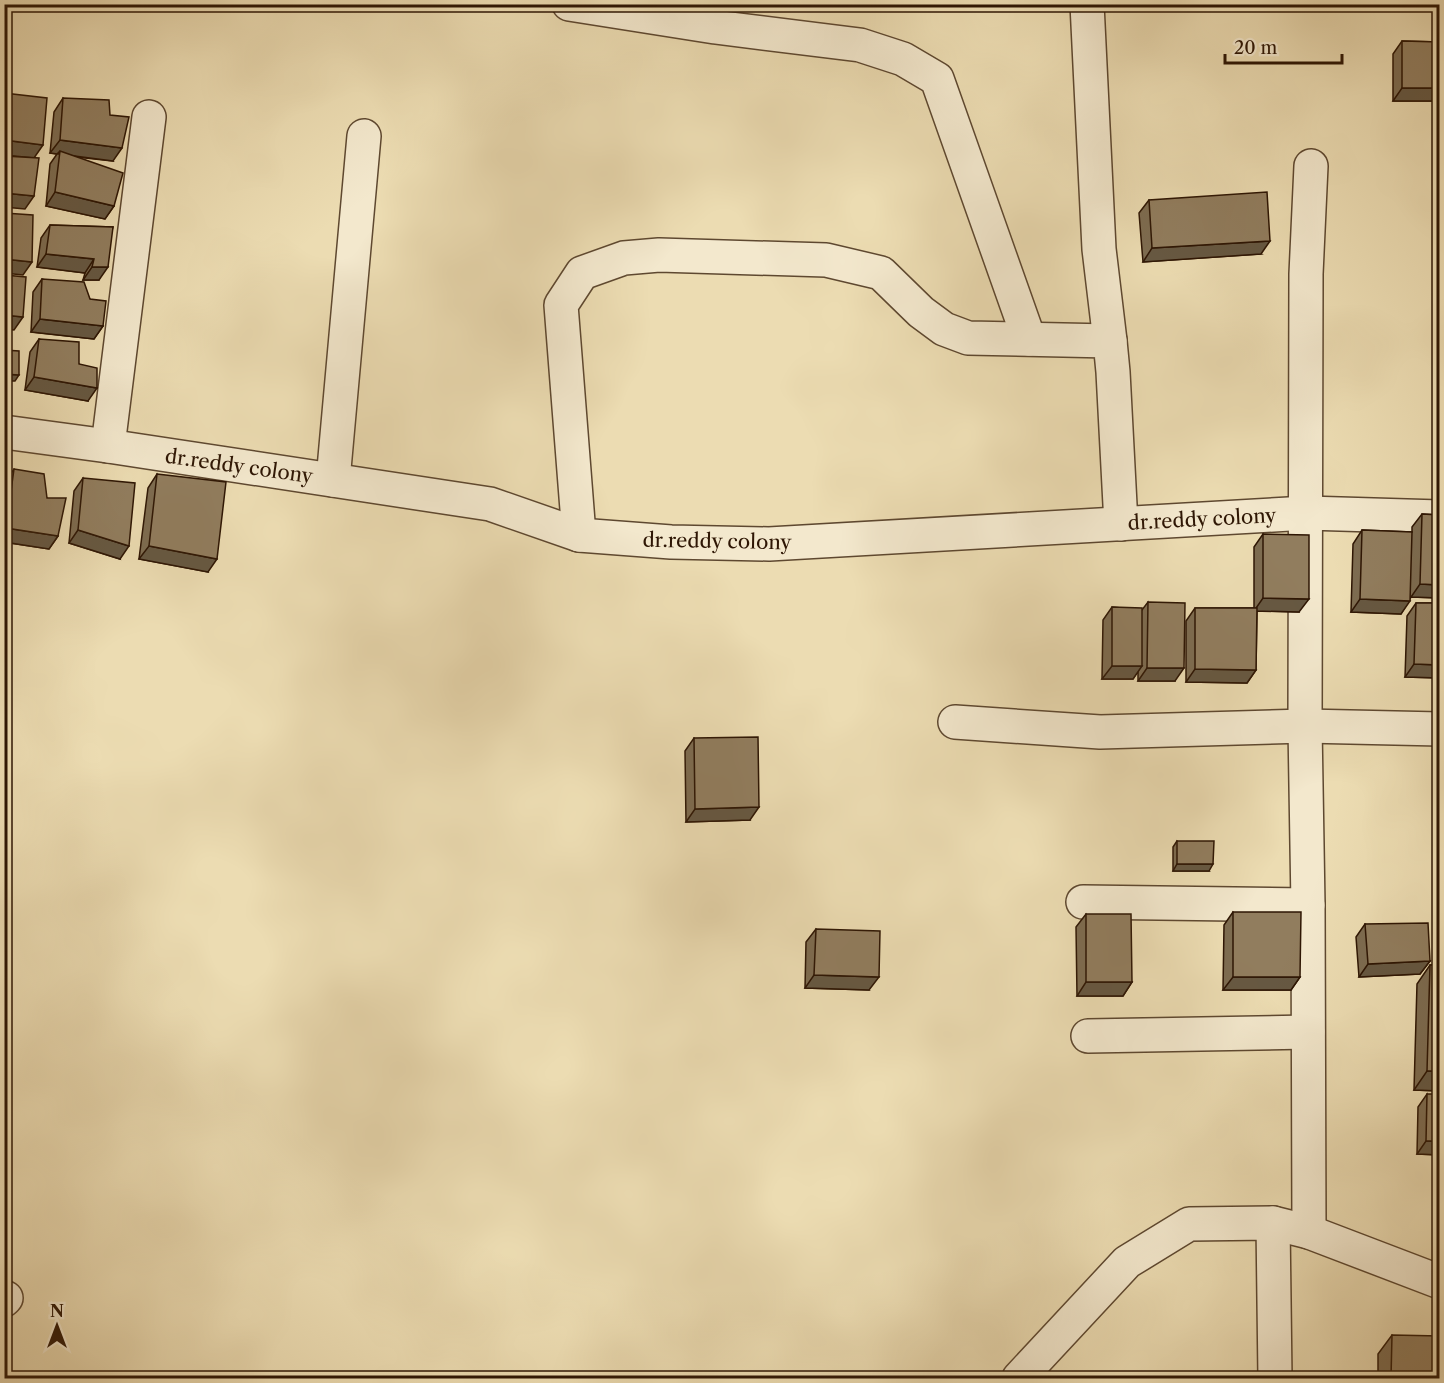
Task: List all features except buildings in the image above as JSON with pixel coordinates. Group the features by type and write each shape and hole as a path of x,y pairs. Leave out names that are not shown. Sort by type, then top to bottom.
{"street":[{"path":"569,4 715,27 860,45 903,59 938,79 1029,339"},
{"path":"1087,4 1099,249 1113,372 1121,524"},
{"path":"108,446 149,117"},
{"path":"333,480 364,136"},
{"path":"1309,1232 1305,726 1306,274 1311,166"},
{"path":"579,535 561,305 582,273 624,258 659,255 826,260 881,273 921,312 944,329 968,338 1110,341"},
{"name":"dr.reddy colony","path":"4,432 490,504 579,535 671,542 769,544 1307,513 1440,517"},
{"path":"955,722 1100,732 1305,726 1440,729"},
{"path":"1083,902 1308,905"},
{"path":"1088,1036 1308,1032"},
{"path":"1273,1223 1275,1378"},
{"path":"1019,1378 1127,1262 1189,1224 1273,1223 1309,1232 1440,1282"}]}
